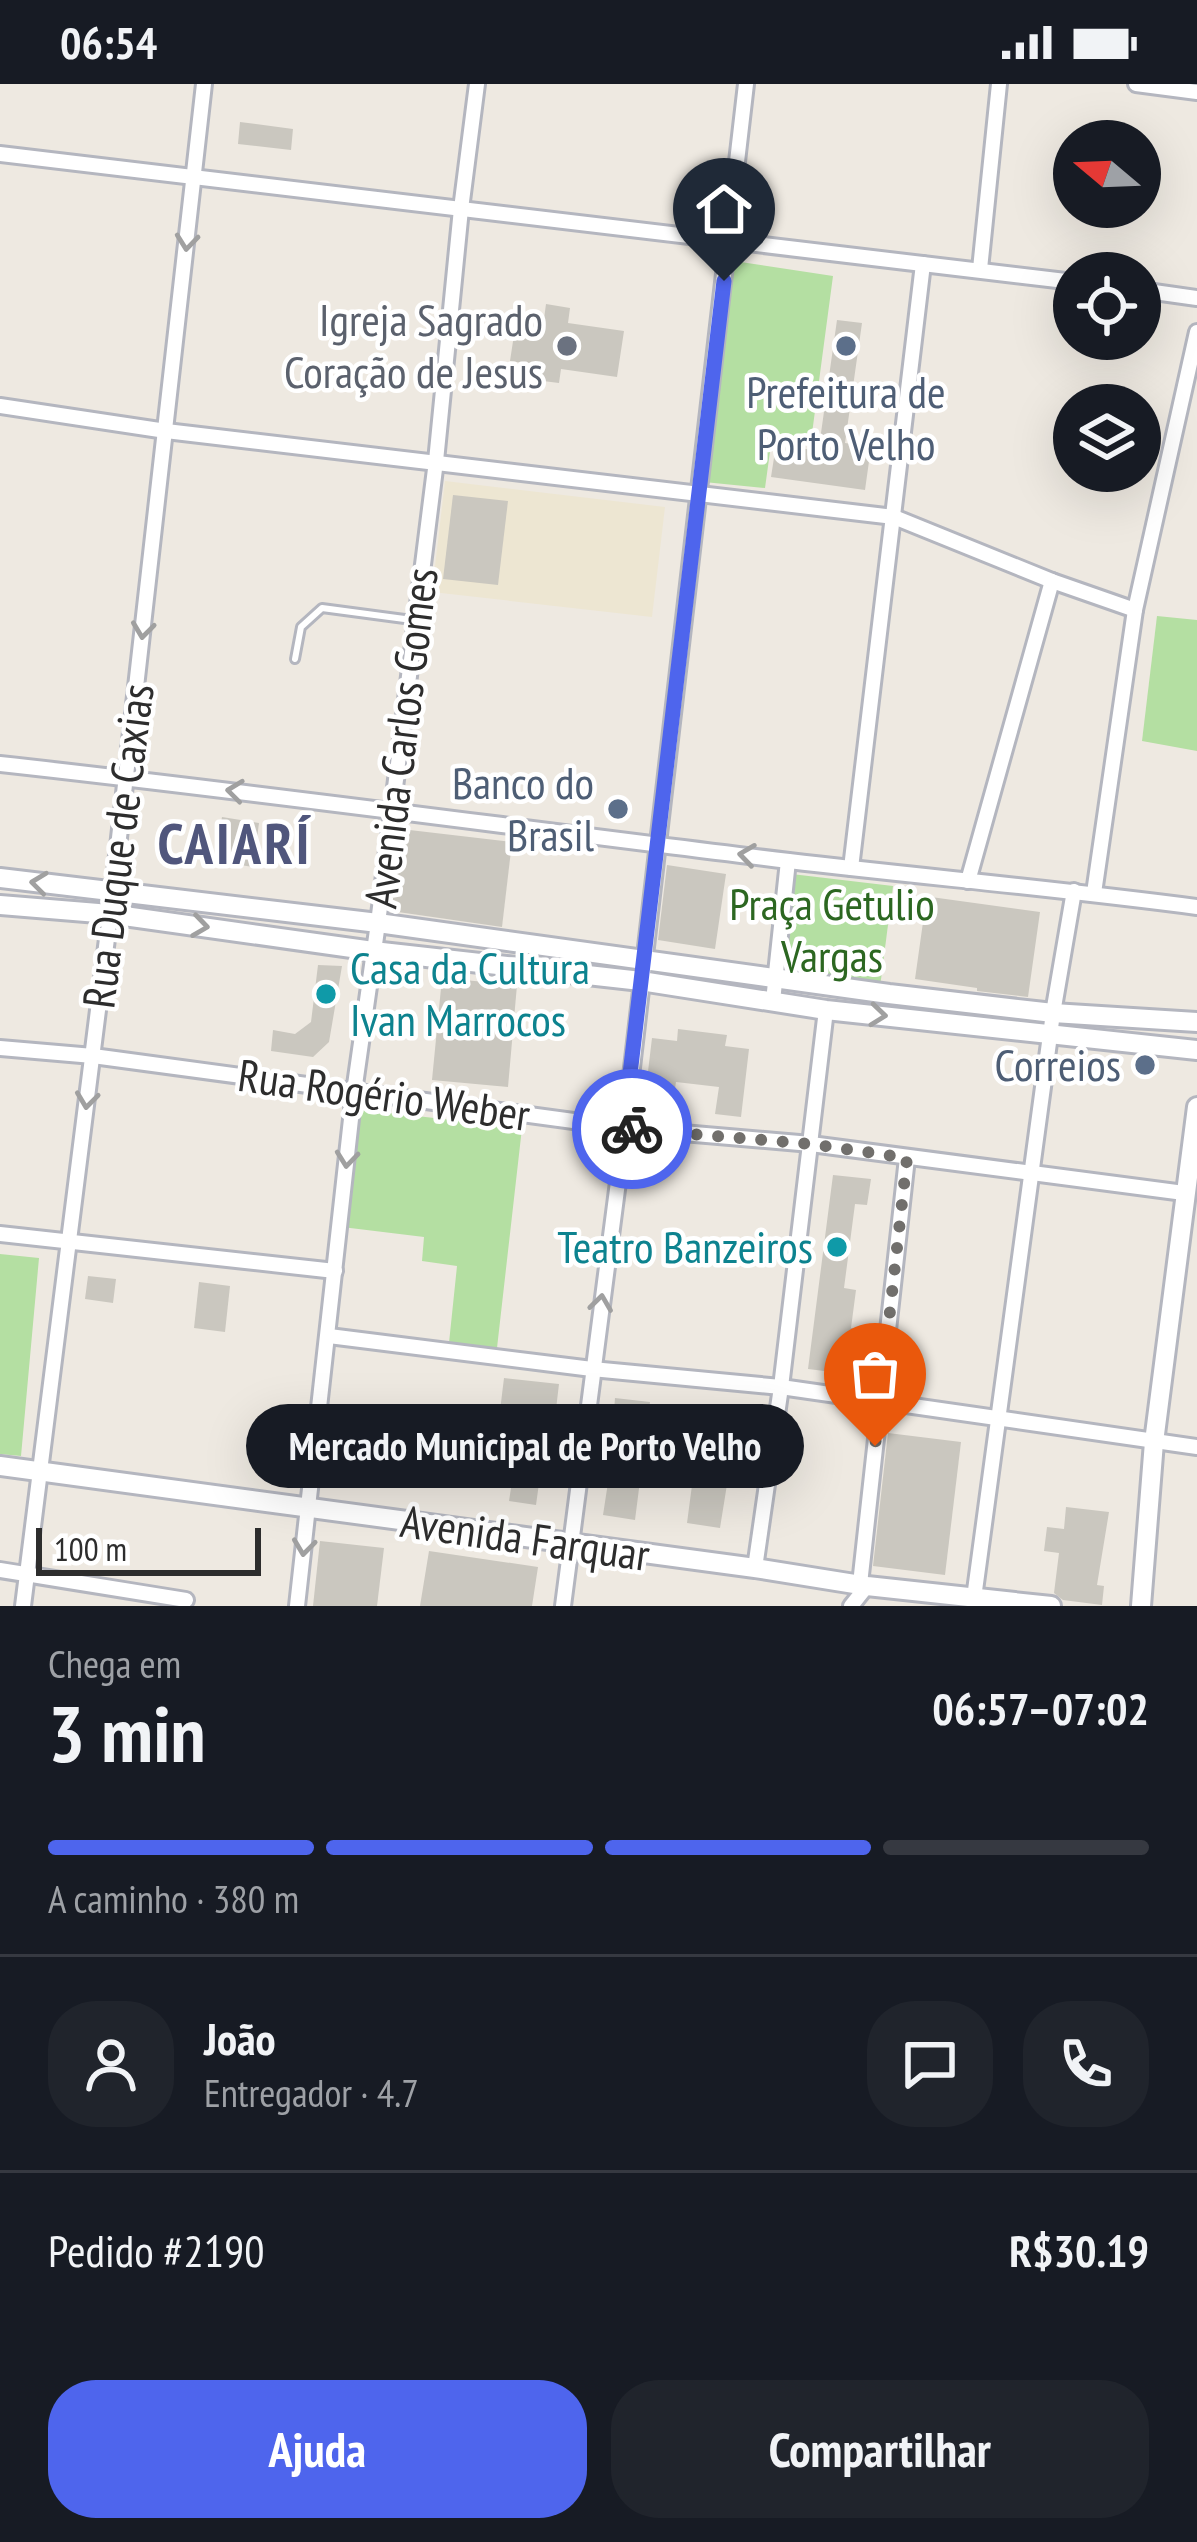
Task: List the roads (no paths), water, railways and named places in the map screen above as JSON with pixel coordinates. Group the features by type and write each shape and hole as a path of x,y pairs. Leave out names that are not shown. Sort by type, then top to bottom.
{"street":[{"name":"Rua Duque de Caxias","path":"23,1606 113,891 204,84"},
{"name":"Avenida Carlos Gomes","path":"297,1606 354,1092 436,461 477,84"},
{"path":"563,1606 625,1128 746,84"},
{"path":"980,269 999,84"},
{"path":"1136,84 1197,92"},
{"path":"0,154 1053,279"},
{"path":"851,868 923,264"},
{"path":"1161,293 1197,298"},
{"path":"1094,893 1135,610 1197,332"},
{"path":"0,406 166,431 894,517 1135,610"},
{"path":"968,881 1052,581"},
{"path":"0,764 1197,907"},
{"path":"773,1001 788,861"},
{"path":"0,878 644,960 1197,1050"},
{"path":"974,1598 1051,1023 1074,891"},
{"path":"0,905 110,914 373,951 641,981 826,1010 1051,1023 1197,1022"},
{"path":"755,1568 826,1010"},
{"name":"Rua Rogério Weber","path":"0,1048 1190,1194"},
{"path":"1141,1606 1154,1442 1190,1194 1197,1107"},
{"path":"851,1606 864,1585 907,1158"},
{"path":"0,1234 335,1271"},
{"path":"329,1336 880,1400 1197,1447"},
{"name":"Avenida Farquar","path":"0,1466 864,1585 1051,1606"},
{"path":"0,1570 186,1600"}],"lane":[{"path":"295,659 301,626 322,608 416,621"}],"place":[{"name":"Igreja Sagrado Coração de Jesus","path":"567,346"},
{"name":"Prefeitura de Porto Velho","path":"846,346"},
{"name":"Banco do Brasil","path":"618,809"},
{"name":"Casa da Cultura Ivan Marrocos","path":"326,994"},
{"name":"Correios","path":"1145,1065"},
{"name":"Teatro Banzeiros","path":"837,1247"},
{"name":"Mercado Municipal de Porto Velho","path":"875,1446"}],"district":[{"name":"CAIARÍ","path":"235,844"}],"park label":[{"name":"Praça Getulio Vargas","path":"832,930"}]}
